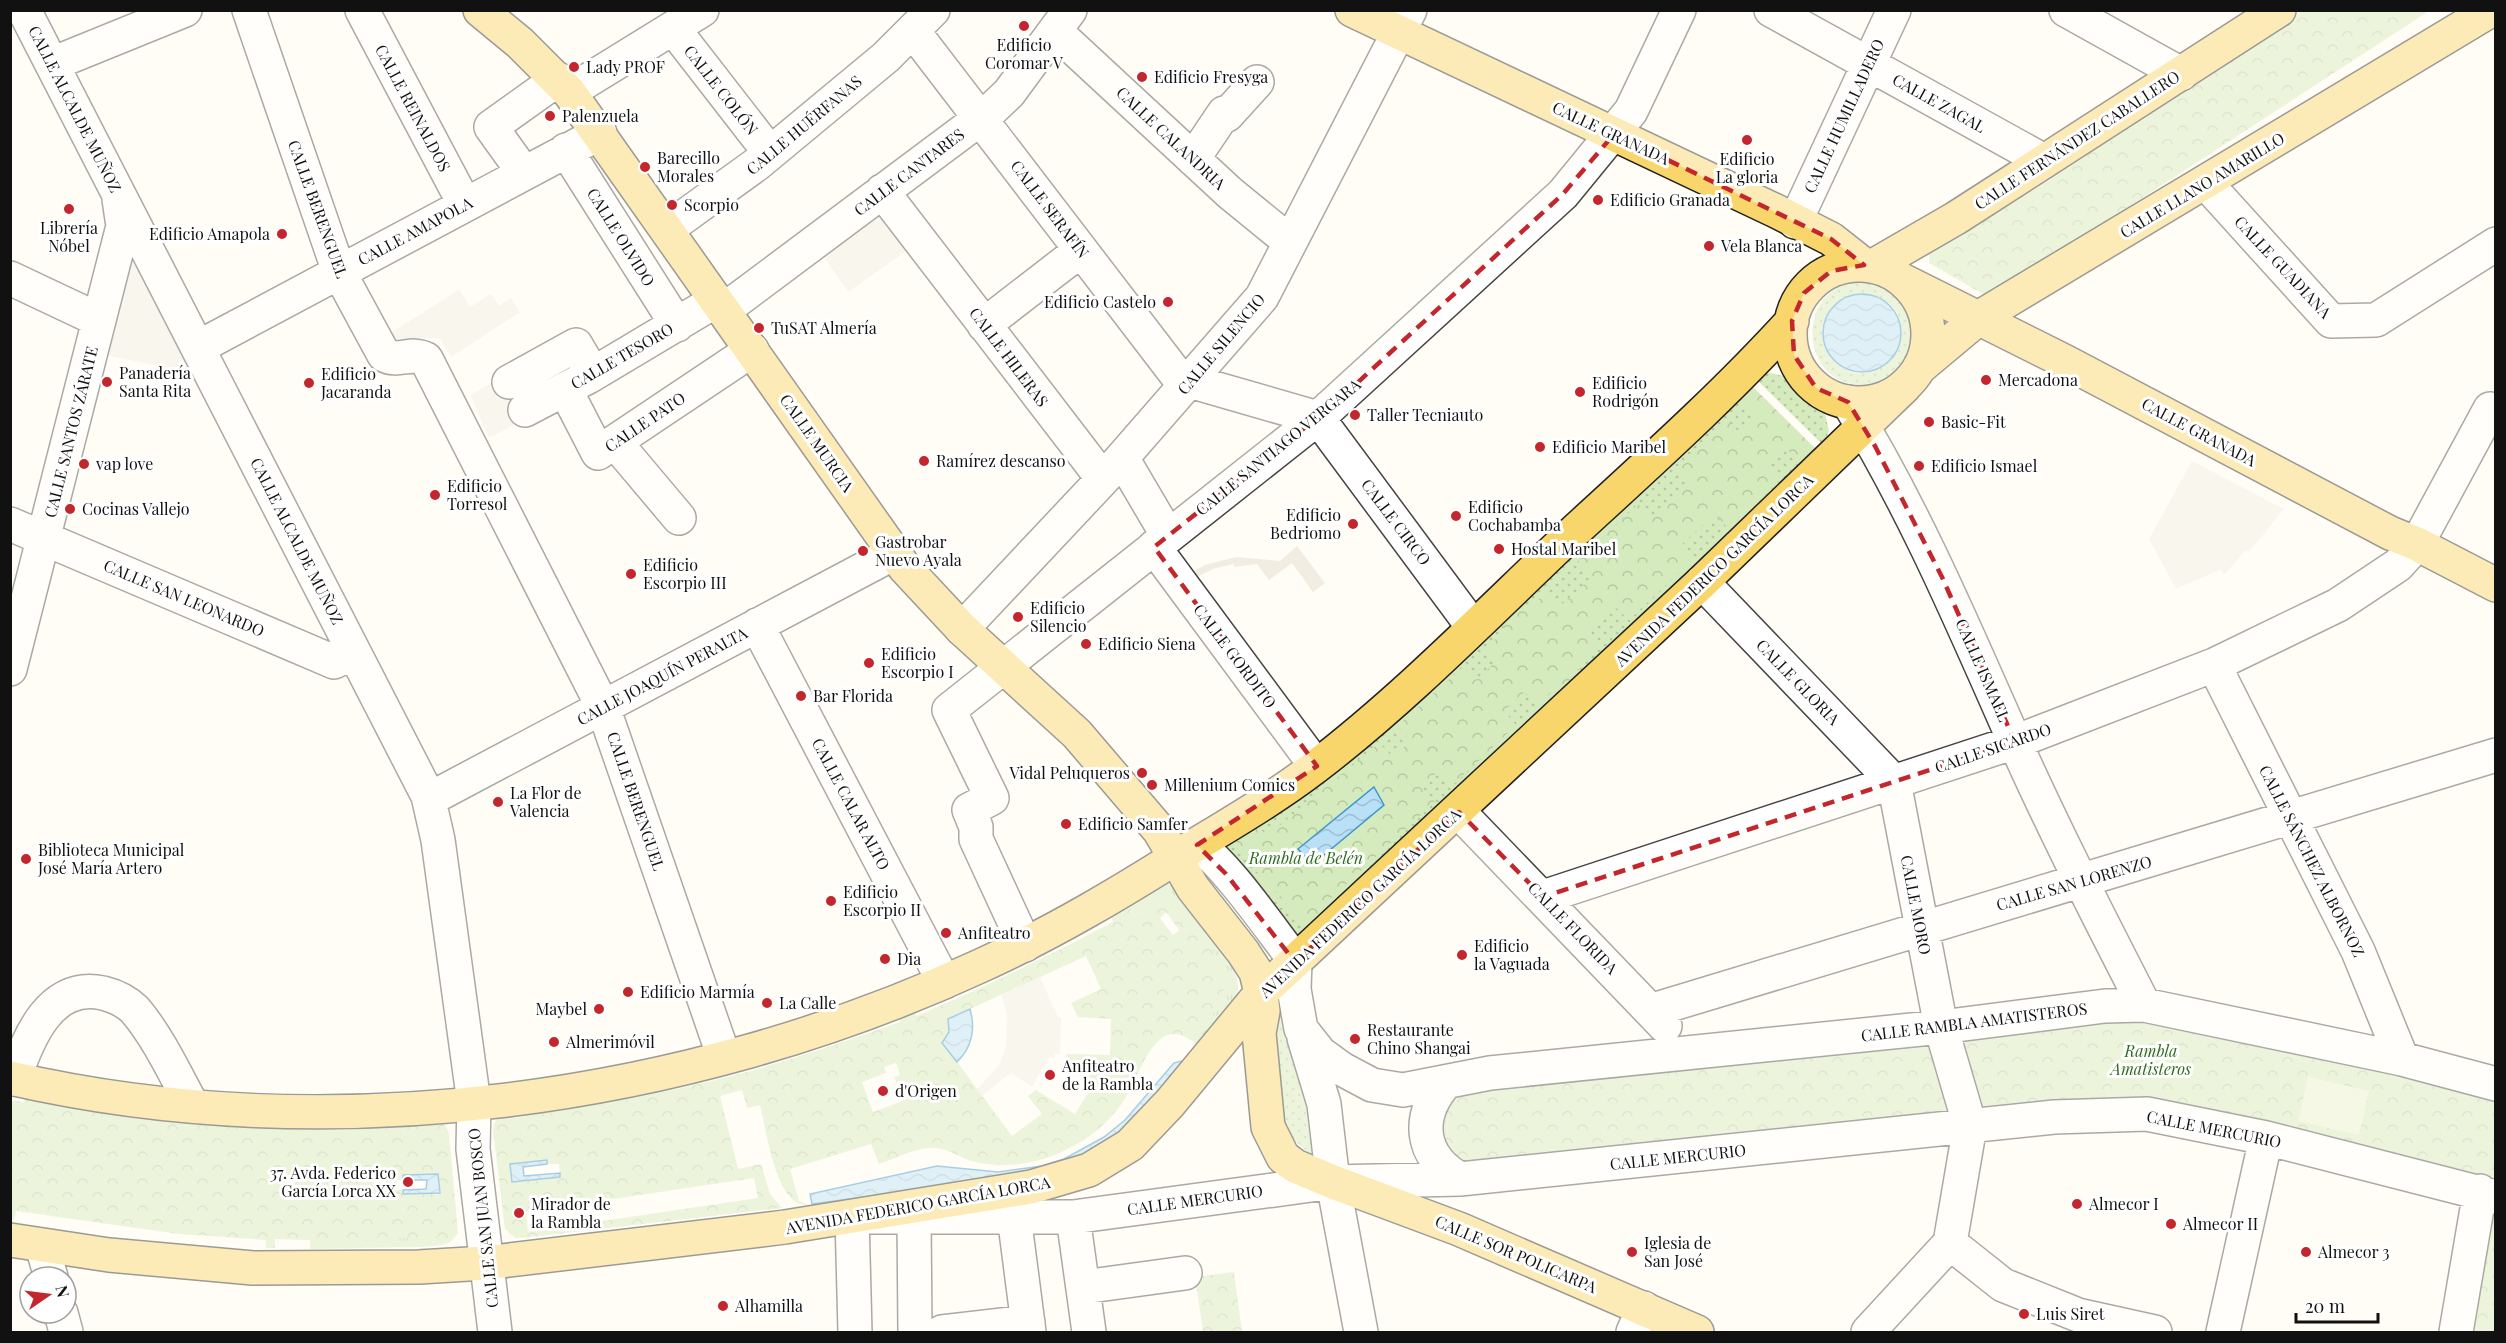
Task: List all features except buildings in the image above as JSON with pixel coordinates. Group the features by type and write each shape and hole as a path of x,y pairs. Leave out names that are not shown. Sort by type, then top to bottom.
{"main road":[{"name":"CALLE MURCIA","path":"480,10 520,43 563,86 600,132 894,553 924,590 1004,668 1077,734 1159,830 1187,851 1193,888 1272,977"},
{"name":"CALLE GRANADA","path":"1352,10 1404,21 1614,134 1831,239 1869,266"},
{"name":"CALLE FERNÁNDEZ CABALLERO","path":"1869,266 1940,228 2279,10"},
{"name":"CALLE LLANO AMARILLO","path":"1912,377 1980,317 2489,16"},
{"path":"1869,266 1902,280 1915,294 1927,319 1928,342 1912,377 1856,415 1824,393 1803,373 1791,345 1792,321 1801,297 1818,279 1840,268 1869,266"},
{"name":"CALLE GRANADA","path":"1902,280 1980,317 2390,533 2417,544 2496,585"},
{"path":"12,1079 120,1097 192,1105 336,1111 474,1103 626,1080 724,1057 834,1024 944,982 1026,945 1101,904 1187,851 1316,766 1377,715 1729,388 1792,321"},
{"name":"AVENIDA FEDERICO GARCÍA LORCA","path":"10,1240 169,1262 253,1268 392,1268 485,1263 785,1227 1046,1184 1103,1164 1130,1145 1154,1121 1272,977 1459,812 1702,582 1856,415"},
{"name":"CALLE SOR POLICARPA","path":"1272,977 1259,1033 1268,1127 1283,1157 1295,1166 1333,1182 1459,1229 1638,1320 1697,1332"}],"street":[{"name":"CALLE ALCALDE MUÑOZ","path":"24,10 118,194"},
{"path":"52,64 184,10"},
{"name":"CALLE BERENGUEL","path":"249,10 339,272 378,348 389,358 418,354 426,359 470,422 603,707 724,1057"},
{"name":"CALLE REINALDOS","path":"362,10 465,205"},
{"path":"524,173 491,127 702,10"},
{"name":"CALLE SANTIAGO VERGARA","path":"1026,945 976,839 976,827 969,810 992,798 950,710 1318,418 1563,194 1631,111 1679,10"},
{"name":"CALLE ZAGAL","path":"1771,10 2044,161"},
{"name":"CALLE HUMILLADERO","path":"1795,222 1894,10"},
{"path":"2066,10 2116,23 2181,74"},
{"name":"CALLE SERAFÍN","path":"923,21 980,119 1179,378 1190,381"},
{"name":"CALLE HUÉRFANAS","path":"667,229 724,190 770,153 923,21"},
{"name":"CALLE CANTARES","path":"721,305 980,119 1009,93 1062,21"},
{"name":"CALLE CALANDRIA","path":"1062,21 1193,159 1290,242"},
{"name":"CALLE SILENCIO","path":"963,629 1112,469 1262,297 1404,21"},
{"name":"CALLE COLÓN","path":"673,28 770,153"},
{"path":"1193,159 1224,114 1227,115 1257,82"},
{"name":"CALLE AMAPOLA","path":"199,347 600,132"},
{"name":"CALLE OLVIDO","path":"566,150 677,324"},
{"name":"CALLE GUADIANA","path":"2206,183 2331,321 2376,320 2496,244"},
{"name":"CALLE HILERAS","path":"882,191 984,325 1112,469 1161,541"},
{"name":"CALLE SANTOS ZÁRATE","path":"10,669 99,320 130,244 123,226 118,194"},
{"name":"CALLE ALCALDE MUÑOZ","path":"130,244 199,347 428,796 438,840 474,1103"},
{"path":"984,325 1081,250"},
{"path":"10,278 99,320"},
{"name":"CALLE TESORO","path":"525,410 579,382 677,324 721,305"},
{"path":"509,382 576,345 579,382"},
{"name":"CALLE PATO","path":"579,382 598,453 752,350"},
{"path":"1190,381 1318,418"},
{"name":"CALLE SICARDO","path":"1543,897 2015,742 2214,665 2338,605 2398,565 2417,544 2490,409"},
{"name":"CALLE ISMAEL","path":"1856,415 1942,577 2015,742 2081,882 2144,1005"},
{"name":"CALLE CIRCO","path":"1318,418 1473,627"},
{"path":"615,442 679,518"},
{"name":"CALLE SAN LEONARDO","path":"10,524 334,662 342,658 350,644"},
{"name":"CALLE GORDITO","path":"1161,541 1316,766"},
{"name":"CALLE JOAQUÍN PERALTA","path":"428,796 441,793 894,553"},
{"name":"CALLE GLORIA","path":"1702,582 1894,782"},
{"name":"CALLE CALAR ALTO","path":"757,626 944,982"},
{"name":"CALLE SÁNCHEZ ALBORNOZ","path":"2214,665 2358,951 2402,1059"},
{"name":"CALLE SAN LORENZO","path":"1653,1011 2496,754"},
{"name":"CALLE MORO","path":"1894,782 1920,928 1941,1028 1970,1126"},
{"name":"CALLE FLORIDA","path":"1459,812 1653,1011 1665,1025 1668,1054"},
{"name":"CALLE RAMBLA AMATISTEROS","path":"1272,977 1294,989 1301,1029 1320,1053 1342,1069 1372,1085 1403,1090 1490,1073 1941,1028 2105,1006 2144,1005 2402,1059 2496,1084"},
{"path":"12,1079 27,1041 38,1024 58,1002 87,990 117,996 134,1010 168,1062 192,1105"},
{"path":"1301,1029 1324,1104 1333,1182 1361,1332"},
{"path":"1446,1082 1430,1106 1427,1138 1442,1169 1460,1179"},
{"name":"CALLE SAN JUAN BOSCO","path":"474,1103 473,1149 495,1332"},
{"name":"CALLE MERCURIO","path":"852,1216 1073,1216 1333,1182 1381,1179 1460,1179 2054,1117 2147,1114 2266,1138 2488,1194"},
{"path":"1868,1332 1950,1243 1970,1126"},
{"path":"2223,1332 2266,1138"},
{"path":"2456,1332 2488,1194"},
{"path":"852,1216 855,1332"},
{"path":"942,1332 1028,1327 1014,1216"},
{"path":"1073,1216 1089,1332"},
{"path":"914,1217 915,1332"},
{"path":"1950,1243 2003,1286 2078,1315 2155,1332"},
{"path":"42,1246 48,1265"},
{"path":"1083,1287 1185,1273"}],"highlighted area":[{"path":"1614,134 1831,239 1864,265 1831,271 1804,293 1792,321 1794,355 1816,388 1848,402 1875,446 1942,577 2015,742 1543,897 1459,812 1295,962 1226,874 1197,845 1317,766 1154,547 1331,407 1563,194"}],"green space":[{"path":"2301,11 2429,11 1995,294 1983,294 1929,263 1929,253"},
{"path":"1864,281 1886,288 1902,301 1911,318 1914,336 1910,354 1900,370 1884,381 1862,385 1840,380 1825,368 1815,352 1812,333 1816,314 1825,298 1841,286","holes":["1864,294 1889,304 1900,320 1900,338 1891,356 1876,369 1858,373 1840,366 1825,343 1823,333 1823,324 1831,309 1846,299"]},
{"path":"1771,373 1787,377 1825,414 1829,431 1823,445 1757,380"},
{"name":"Rambla de Belén","path":"1752,386 1819,452 1299,938 1225,845 1520,606"},
{"path":"1740,398 1759,417 1741,434 1728,421 1676,471 1687,484 1652,517 1638,504 1576,563 1590,579 1561,605 1548,591 1525,612 1520,606"},
{"path":"1784,446 1803,466 1583,674 1577,668 1600,646 1586,632 1614,606 1629,620 1691,561 1679,547 1714,514 1726,526 1779,476 1767,462"},
{"path":"1500,623 1506,630 1484,649 1496,662 1476,680 1463,667 1397,726 1411,741 1393,757 1379,743 1267,836 1256,824"},
{"path":"1558,686 1564,692 1332,910 1327,902 1435,802 1422,787 1438,771 1453,785 1516,725 1504,711 1524,692 1537,706"},
{"path":"1234,839 1261,870 1248,880 1224,848"},
{"path":"1166,883 1174,887 1203,925 1197,930 1187,930 1166,902 1159,902 1135,917 1127,903"},
{"path":"1276,891 1309,931 1296,937 1264,900"},
{"path":"1159,902 1166,902 1187,930 1194,926 1197,930 1203,925 1218,945 1212,949 1215,954 1210,959 1220,975 1224,989 1220,1002 1208,1018 1214,1023 1210,1028 1216,1033 1201,1049 1186,1037 1173,1034 1162,1038 1153,1046 1126,1097 1114,1114 1094,1133 1062,1152 1034,1162 1005,1165 975,1162 946,1150 929,1148 879,1164 871,1144 790,1169 799,1201 808,1205 797,1202 788,1194 780,1181 760,1105 747,1108 742,1090 720,1096 738,1169 761,1164 770,1194 782,1208 522,1238 515,1238 505,1229 493,1131 495,1122 502,1115 513,1111 514,1118 643,1096 713,1081 794,1058 900,1022 898,1016 913,1009 916,1016 991,983 1113,922 1109,914 1127,903 1135,917","holes":["1166,912 1179,930 1173,935 1160,918","1086,956 1101,989 1071,1003 1078,1017 1111,1019 1110,1055 1066,1054 1067,1067 1094,1083 1075,1114 1036,1090 1028,1096 1042,1114 1012,1136 943,1043 949,1032 948,1019","896,1063 900,1075 894,1077 903,1101 873,1112 862,1082 886,1073 884,1067","547,1160 547,1164 559,1164 560,1177 512,1182 510,1164","754,1178 758,1198 528,1232 526,1212"]},
{"path":"1218,945 1234,970 1238,989 1232,1008 1216,1033 1210,1028 1208,1018 1220,1002 1224,989 1220,975 1209,959 1212,949"},
{"path":"1279,1008 1282,1008 1305,1084 1314,1157 1289,1136 1281,1120 1273,1020"},
{"name":"Rambla Amatisteros","path":"2107,1013 2495,1094 2495,1186 2374,1153 1993,1114 1975,1108 1960,1031"},
{"path":"1927,1042 1937,1058 1947,1087 1948,1116 1500,1169 1448,1161 1437,1109 1449,1093"},
{"path":"2308,1077 2369,1091 2359,1135 2298,1121"},
{"path":"26,1094 39,1096 39,1105 153,1120 240,1128 269,1129 269,1119 278,1120 279,1129 421,1127 420,1118 442,1121 449,1133 458,1233 448,1243 434,1246 433,1237 333,1241 275,1239 275,1248 266,1248 266,1240 179,1234 16,1211 14,1220 11,1219 11,1100 24,1102","holes":["438,1174 440,1193 403,1193 403,1190 390,1190 390,1180 403,1180 403,1176"]},
{"path":"39,1095 269,1119 269,1129 177,1123 38,1105"},
{"path":"420,1118 422,1127 310,1130 310,1121"},
{"path":"2493,1204 2496,1205 2495,1332 2474,1332"},
{"path":"433,1237 434,1246 310,1249 310,1240"},
{"path":"1234,1272 1242,1332 1203,1332 1195,1277"}],"shaded area":[{"path":"885,204 916,244 848,292 819,250"},
{"path":"128,247 197,374 96,353"},
{"path":"459,290 470,307 491,294 499,306 511,298 520,312 451,357 440,338 381,339"},
{"path":"505,376 529,417 489,438 470,395"},
{"path":"2192,461 2284,509 2249,552 2246,550 2224,575 2220,570 2176,589 2149,539"},
{"path":"1297,546 1325,583 1313,592 1292,563 1269,580 1257,564 1235,567 1233,564 1213,569 1195,578 1192,572 1205,565 1236,557 1280,561"},
{"path":"1040,977 1058,1017 1061,1017 1060,1054 1055,1054 1054,1058 1050,1056 1032,1087 1011,1073 982,1096 977,1090 1000,1063 1006,1047 1007,1012 1001,995"}],"water":[{"path":"1862,294 1877,297 1890,305 1898,318 1901,333 1898,348 1890,361 1877,369 1862,372 1847,369 1834,361 1826,348 1823,333 1826,318 1834,305 1847,297"},
{"path":"1374,787 1384,805 1312,865 1298,849"},
{"path":"970,1009 973,1024 971,1038 957,1062 942,1043 949,1032 948,1019"},
{"path":"1182,1061 1188,1063 1103,1149 1018,1177 812,1204 810,1194 937,1166 998,1172 1042,1166 1064,1159 1104,1137 1125,1120 1174,1063"},
{"path":"547,1160 547,1164 523,1167 524,1176 560,1173 560,1177 512,1182 510,1164"},
{"path":"438,1174 440,1193 403,1194 403,1190 426,1189 427,1180 403,1180 403,1175"}],"place":[{"name":"Edificio Coromar V","path":"1024,26"},
{"name":"Lady PROF","path":"574,67"},
{"name":"Edificio Fresyga","path":"1142,77"},
{"name":"Palenzuela","path":"550,116"},
{"name":"Edificio La gloria","path":"1747,140"},
{"name":"Barecillo Morales","path":"645,167"},
{"name":"Edificio Granada","path":"1598,200"},
{"name":"Scorpio","path":"672,205"},
{"name":"Librería Nóbel","path":"69,209"},
{"name":"Edificio Amapola","path":"282,234"},
{"name":"Vela Blanca","path":"1709,246"},
{"name":"Edificio Castelo","path":"1168,302"},
{"name":"TuSAT Almería","path":"759,328"},
{"name":"Mercadona","path":"1986,380"},
{"name":"Panadería Santa Rita","path":"107,382"},
{"name":"Edificio Jacaranda","path":"309,383"},
{"name":"Edificio Rodrigón","path":"1580,392"},
{"name":"Taller Tecniauto","path":"1355,415"},
{"name":"Basic-Fit","path":"1929,422"},
{"name":"Edificio Maribel","path":"1540,447"},
{"name":"Ramírez descanso","path":"924,461"},
{"name":"vap love","path":"84,464"},
{"name":"Edificio Ismael","path":"1919,466"},
{"name":"Edificio Torresol","path":"435,495"},
{"name":"Cocinas Vallejo","path":"70,509"},
{"name":"Edificio Cochabamba","path":"1456,516"},
{"name":"Edificio Bedriomo","path":"1353,524"},
{"name":"Hostal Maribel","path":"1499,549"},
{"name":"Gastrobar Nuevo Ayala","path":"863,551"},
{"name":"Edificio Escorpio III","path":"631,574"},
{"name":"Edificio Silencio","path":"1018,617"},
{"name":"Edificio Siena","path":"1086,644"},
{"name":"Edificio Escorpio I","path":"869,663"},
{"name":"Bar Florida","path":"801,696"},
{"name":"Vidal Peluqueros","path":"1142,773"},
{"name":"Millenium Comics","path":"1152,785"},
{"name":"La Flor de Valencia","path":"498,802"},
{"name":"Edificio Samfer","path":"1066,824"},
{"name":"Biblioteca Municipal José María Artero","path":"26,859"},
{"name":"Edificio Escorpio II","path":"831,901"},
{"name":"Anfiteatro","path":"946,933"},
{"name":"Edificio la Vaguada","path":"1462,955"},
{"name":"Dia","path":"885,959"},
{"name":"Edificio Marmía","path":"628,992"},
{"name":"La Calle","path":"767,1003"},
{"name":"Maybel","path":"599,1009"},
{"name":"Restaurante Chino Shangai","path":"1355,1039"},
{"name":"Almerimóvil","path":"554,1042"},
{"name":"Anfiteatro de la Rambla","path":"1050,1075"},
{"name":"d'Origen","path":"883,1091"},
{"name":"37. Avda. Federico García Lorca XX","path":"408,1182"},
{"name":"Almecor I","path":"2077,1204"},
{"name":"Mirador de la Rambla","path":"519,1213"},
{"name":"Almecor II","path":"2171,1224"},
{"name":"Iglesia de San José","path":"1632,1252"},
{"name":"Almecor 3","path":"2306,1252"},
{"name":"Alhamilla","path":"723,1306"},
{"name":"Luis Siret","path":"2024,1314"}]}
